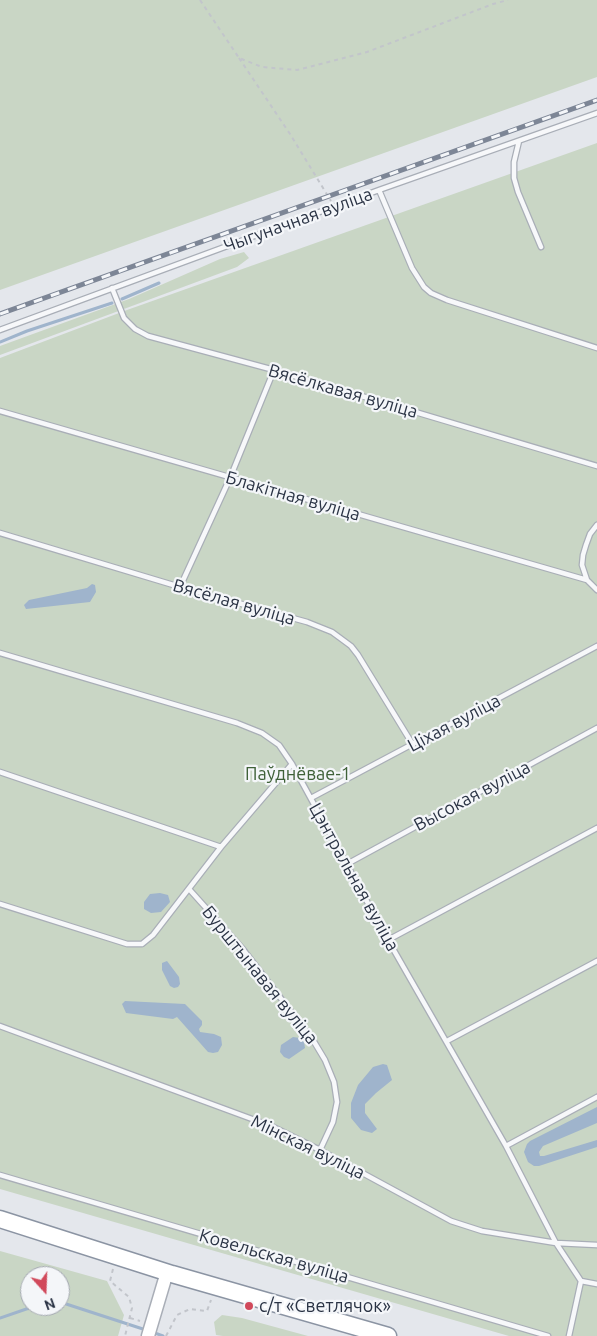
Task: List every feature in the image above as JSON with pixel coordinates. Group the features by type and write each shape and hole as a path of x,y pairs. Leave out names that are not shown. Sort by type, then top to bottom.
{"highway":[{"path":"0,1219 167,1272 388,1336"}],"street":[{"path":"148,1336 167,1272"}],"lane":[{"name":"Чыгуначная вуліца","path":"0,330 379,190 597,113"},
{"path":"519,141 514,162 514,178 541,247"},
{"path":"379,190 412,268 424,287 431,293 597,348"},
{"name":"Вясёлкавая вуліца","path":"112,288 124,318 142,333 274,370 597,466"},
{"path":"180,587 230,478 274,370"},
{"name":"Блакітная вуліца","path":"0,411 587,580"},
{"path":"597,526 590,534 583,555 583,570 587,580 597,590"},
{"name":"Вясёлая вуліца","path":"0,533 180,587 313,624 332,632 351,646 364,663 413,745"},
{"name":"Ціхая вуліца","path":"311,798 597,646"},
{"name":"Цэнтральная вуліца","path":"0,652 250,728 262,733 280,745 388,940 506,1146 556,1243"},
{"name":"Высокая вуліца","path":"347,864 597,728"},
{"path":"0,904 127,944 142,944 153,935 221,846 292,764"},
{"path":"0,772 221,846"},
{"path":"388,940 597,828"},
{"name":"Бурштынавая вуліца","path":"189,889 242,948 313,1040 325,1060 334,1082 337,1102 332,1122 320,1150"},
{"path":"447,1041 597,961"},
{"name":"Мінская вуліца","path":"0,1026 271,1126 320,1150 451,1221 482,1231 556,1243 597,1245"},
{"path":"506,1146 597,1097"},
{"name":"Ковельская вуліца","path":"0,1175 548,1336"},
{"path":"556,1243 581,1281 569,1336"},
{"path":"581,1281 597,1284"}],"path":[{"path":"200,0 290,134 334,207"},
{"path":"239,58 262,67 297,70 367,52 508,0"},
{"path":"116,1256 110,1281 129,1297 132,1308 125,1336"},
{"path":"166,1336 167,1330 177,1315 190,1309 207,1311 216,1285"}],"green space":[{"path":"0,0 597,0 597,77 0,290"},
{"name":"Паўднёвае-1","path":"597,143 597,1336 509,1336 0,1189 0,358 127,310"},
{"path":"244,252 249,258 237,267 0,355 0,346 129,299 220,259"},
{"path":"0,1251 54,1266 20,1266 20,1316 70,1316 70,1271 107,1281 124,1315 118,1336 0,1336"},
{"path":"222,1315 242,1318 308,1336 216,1335 214,1322"}],"water":[{"path":"92,584 95,585 96,592 90,602 26,609 24,605 29,600 87,588"},
{"path":"160,893 168,895 170,902 161,912 151,913 144,909 144,902 150,894"},
{"path":"167,961 179,977 180,984 178,987 170,986 162,970 162,963"},
{"path":"125,1001 185,1004 202,1021 199,1029 200,1032 221,1037 222,1045 218,1052 208,1052 177,1017 173,1019 126,1013 122,1004"},
{"path":"293,1037 300,1038 304,1042 305,1048 289,1059 280,1052 281,1045"},
{"path":"383,1064 387,1065 392,1080 365,1104 365,1113 377,1129 372,1133 361,1130 351,1118 351,1103 358,1085 373,1067"},
{"path":"597,1107 597,1123 543,1146 539,1152 540,1156 544,1156 597,1140 597,1147 539,1166 534,1166 528,1162 524,1152 530,1141"}],"waterway":[{"path":"122,299 159,283"},
{"path":"0,342 27,331 112,303"},
{"path":"70,1305 146,1330"},
{"path":"0,1318 20,1311"},
{"path":"152,1332 163,1336"}],"railway":[{"path":"0,314 597,100"}],"place":[{"name":"с/т «Светлячок»","path":"249,1306"}]}
